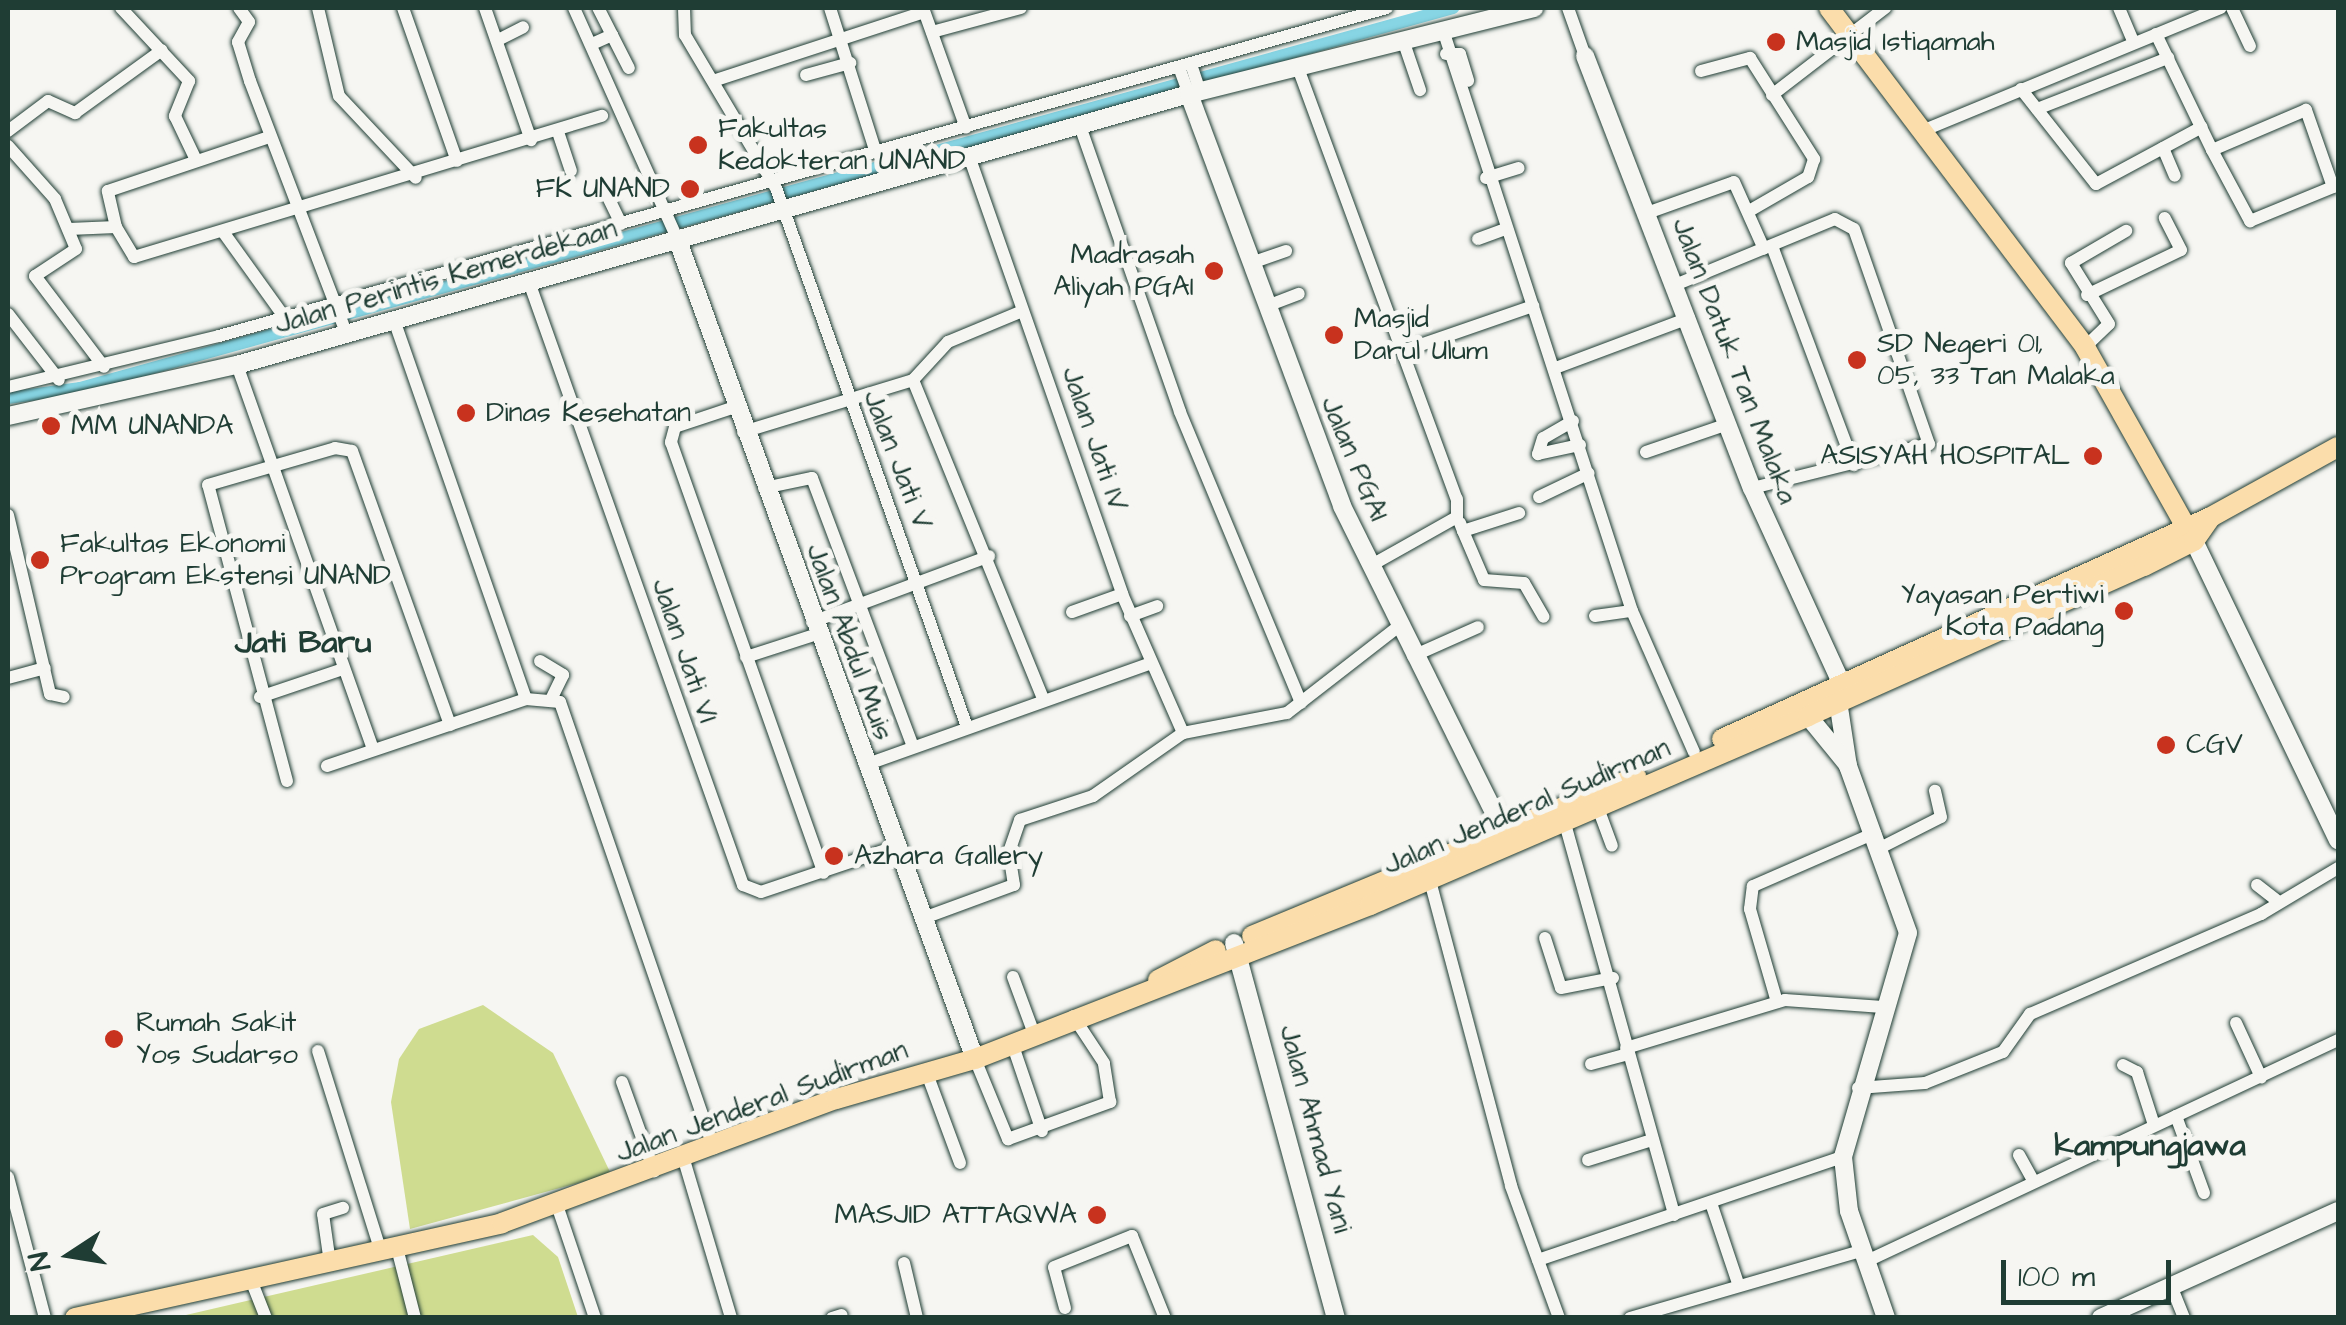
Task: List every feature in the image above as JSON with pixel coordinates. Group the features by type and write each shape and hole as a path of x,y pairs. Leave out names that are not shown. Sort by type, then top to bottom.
{"main road":[{"name":"Jalan Perintis Kemerdekaan","path":"8,416 238,364 345,329 394,320 529,282 677,237 778,195 969,156 1080,126 1191,80 1298,68 1534,8"},
{"path":"1829,8 2085,347 2189,532 2338,840"},
{"name":"Jalan Datuk Tan Malaka","path":"1586,56 1752,488 1840,691 1848,766"},
{"name":"Jalan PGAI","path":"1191,80 1267,306 1370,566 1503,830"},
{"name":"Jalan Abdul Muis","path":"677,237 892,848 975,1058"},
{"path":"1236,950 1503,830 1840,691 2189,532 2338,447"},
{"name":"Jalan Jenderal Sudirman","path":"74,1318 130,1312 389,1250 557,1205 655,1173 926,1071 975,1058 1236,950 1598,808 1808,716 1840,691"},
{"path":"1808,716 1848,766 1908,933 1858,1088 1843,1157 1864,1256 1886,1318"},
{"name":"Jalan Ahmad Yani","path":"1236,950 1336,1318"},
{"path":"2101,1318 2338,1212"}],"street":[{"path":"121,8 191,86 175,116 195,158"},
{"path":"238,8 249,22 238,42 269,137 339,305 345,329"},
{"path":"318,8 339,96 416,178"},
{"path":"403,8 458,161"},
{"path":"486,8 531,140"},
{"path":"574,8 671,212 677,237"},
{"path":"598,8 629,68"},
{"name":"Jalan Jati V","path":"684,8 685,35 716,80 778,195 967,726"},
{"path":"830,8 876,152"},
{"path":"932,32 1021,8"},
{"path":"8,386 59,380 622,224 778,195 876,152 966,128 1191,80 1385,8"},
{"path":"1568,8 1586,56"},
{"path":"1772,95 1885,8"},
{"path":"2119,8 2134,42"},
{"path":"2232,8 2250,46"},
{"path":"1922,130 2213,9"},
{"path":"716,80 924,10 966,128"},
{"path":"498,40 523,28"},
{"path":"1442,30 1446,54 1486,178 1558,367 1628,612"},
{"path":"2156,34 2212,150 2254,221 2331,189 2332,155 2302,110 2212,150"},
{"path":"592,44 612,35"},
{"path":"1403,40 1420,90"},
{"path":"8,131 48,101 75,114 162,50"},
{"path":"1446,54 1460,54 1468,81"},
{"path":"1700,71 1747,57 1815,166 1748,210"},
{"path":"2037,109 2168,58"},
{"path":"806,74 850,63"},
{"path":"1298,68 1403,351 1457,516 1484,580 1524,583 1544,617"},
{"path":"2021,89 2096,184 2202,127"},
{"path":"866,116 877,102"},
{"path":"269,137 195,158 108,190 116,227 132,257 416,178 602,116"},
{"path":"1080,126 1180,412 1301,703"},
{"path":"558,132 571,171"},
{"path":"8,146 43,182 69,229 75,252 34,274 104,367"},
{"path":"2163,148 2175,176"},
{"name":"Jalan Jati IV","path":"969,156 1020,312 1130,616 1183,733"},
{"path":"1486,178 1519,168"},
{"path":"1646,214 1732,182 1768,247 1854,465"},
{"path":"607,195 622,224"},
{"path":"1675,285 1834,218 1850,222 1918,404 1926,448 1752,488"},
{"path":"2087,295 2181,250 2165,218"},
{"path":"69,229 116,227"},
{"path":"1478,239 1506,229"},
{"path":"2085,347 2110,328 2071,263 2126,232"},
{"path":"224,233 284,318"},
{"path":"1254,262 1286,251"},
{"name":"Jalan Jati VI","path":"529,282 736,871 761,892 892,848"},
{"path":"1267,306 1298,294"},
{"path":"1403,351 1532,306"},
{"path":"743,432 913,380 948,342 1020,312"},
{"path":"8,314 59,380"},
{"path":"1558,367 1689,318"},
{"path":"394,320 526,699"},
{"path":"238,364 270,465 373,749"},
{"path":"913,380 988,556 1043,699"},
{"path":"735,407 671,436 824,873"},
{"path":"1574,421 1543,438 1538,454 1580,446"},
{"path":"1646,452 1728,424"},
{"path":"288,781 260,697 204,491 270,465 352,451 450,725"},
{"path":"1539,497 1589,473"},
{"path":"764,488 812,478 914,747"},
{"path":"1463,531 1519,513"},
{"path":"8,515 50,694 64,697"},
{"path":"1370,566 1457,516"},
{"path":"746,657 815,628 859,604 988,556"},
{"path":"1613,579 1694,752"},
{"path":"1072,612 1122,594"},
{"path":"1130,616 1157,606"},
{"path":"1595,616 1628,612"},
{"path":"921,919 1014,885 1009,852 1020,820 1092,796 1183,733 1278,717 1399,626"},
{"path":"1413,656 1478,628"},
{"path":"540,661 563,675 552,698"},
{"path":"865,765 1149,664"},
{"path":"8,678 46,668"},
{"path":"260,697 344,669"},
{"path":"327,766 526,699 552,698 565,707 714,1148"},
{"path":"1777,1002 1750,910 1754,886 1941,817 1934,791"},
{"path":"1598,808 1612,846"},
{"path":"1564,820 1613,978 1627,1051 1674,1215"},
{"path":"1858,1088 1926,1083 2003,1052 2030,1014 2338,868"},
{"path":"1428,877 1538,1260 1559,1318"},
{"path":"2257,885 2276,900"},
{"path":"1545,938 1562,988 1613,978"},
{"path":"1013,977 1033,1032"},
{"path":"1591,1064 1777,1002 1824,997 1883,1007"},
{"path":"975,1058 1008,1139 1042,1132 1116,1095 1073,1016"},
{"path":"2236,1023 2262,1077"},
{"path":"1630,1318 1738,1283 1864,1256 2338,1040"},
{"path":"1012,1043 1042,1132"},
{"path":"318,1051 415,1318"},
{"path":"2123,1064 2137,1072 2154,1125"},
{"path":"926,1071 960,1163"},
{"path":"622,1082 655,1173"},
{"path":"2176,1116 2204,1193"},
{"path":"1588,1160 1652,1140"},
{"path":"2019,1154 2032,1180"},
{"path":"1538,1260 1843,1157"},
{"path":"684,1160 732,1318"},
{"path":"8,1177 45,1318"},
{"path":"1711,1202 1738,1283"},
{"path":"557,1205 594,1318"},
{"path":"330,1263 323,1214 343,1208"},
{"path":"1065,1308 1054,1267 1132,1236 1165,1318"},
{"path":"904,1263 917,1318"},
{"path":"251,1280 266,1318"},
{"path":"2172,1288 2184,1318"}],"green space":[{"path":"483,1005 553,1053 611,1174 410,1229 391,1102 399,1059 419,1029"},
{"path":"533,1235 558,1257 578,1317 173,1318"}],"waterway":[{"path":"8,398 80,388 1453,8"}],"place":[{"name":"Masjid Istiqamah","path":"1776,42"},
{"name":"Fakultas Kedokteran UNAND","path":"698,145"},
{"name":"FK UNAND","path":"690,189"},
{"name":"Madrasah Aliyah PGAI","path":"1214,271"},
{"name":"Masjid Darul Ulum","path":"1334,335"},
{"name":"SD Negeri 01, 05, 33 Tan Malaka","path":"1857,360"},
{"name":"Dinas Kesehatan","path":"466,413"},
{"name":"MM UNANDA","path":"51,426"},
{"name":"ASISYAH HOSPITAL","path":"2093,456"},
{"name":"Fakultas Ekonomi Program Ekstensi UNAND","path":"40,560"},
{"name":"Yayasan Pertiwi Kota Padang","path":"2124,611"},
{"name":"CGV","path":"2166,745"},
{"name":"Azhara Gallery","path":"834,856"},
{"name":"Rumah Sakit Yos Sudarso","path":"114,1039"},
{"name":"MASJID ATTAQWA","path":"1097,1215"}],"district":[{"name":"Jati Baru","path":"303,643"},
{"name":"kampungjawa","path":"2150,1146"}]}
